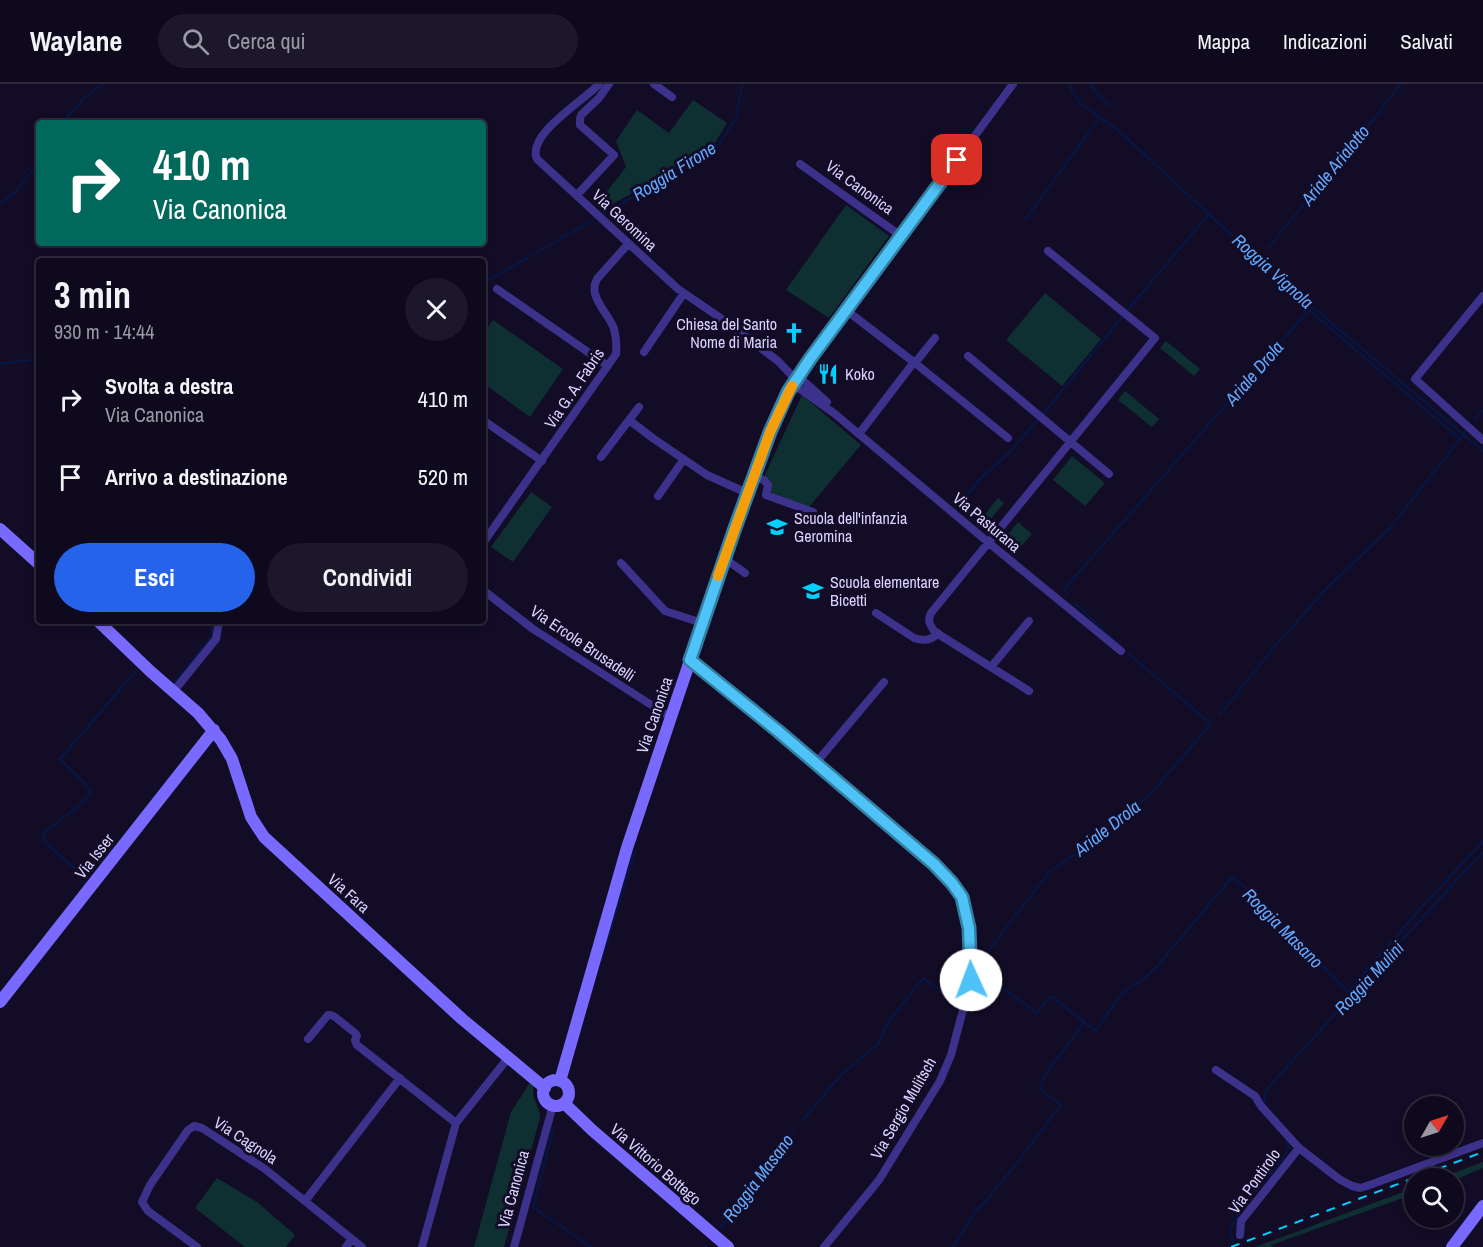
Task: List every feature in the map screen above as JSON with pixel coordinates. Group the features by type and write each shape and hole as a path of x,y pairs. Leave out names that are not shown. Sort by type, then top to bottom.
{"street":[{"name":"Via Geromina","path":"599,84 558,118 539,141 535,150 537,159 684,293 778,361 797,378"},
{"path":"577,195 614,155 579,123 581,116 609,84"},
{"path":"654,84 672,97"},
{"name":"Via Canonica","path":"560,1081 627,848 670,717 747,493 788,392 1013,84"},
{"name":"Via Canonica","path":"800,164 901,236"},
{"name":"Via G. A. Fabris","path":"486,539 616,354 614,329 596,297 594,284 628,244"},
{"path":"1029,691 938,633 929,622 931,613 1155,339 1048,251"},
{"path":"497,289 608,366"},
{"path":"644,352 684,293"},
{"path":"1483,296 1415,379 1483,440"},
{"path":"846,310 1008,438"},
{"path":"859,434 935,338"},
{"path":"968,356 1109,474"},
{"name":"Via Pasturana","path":"797,378 835,414 1121,651"},
{"path":"600,457 639,407"},
{"path":"629,420 654,440 707,475 747,493"},
{"path":"486,422 542,461"},
{"path":"658,496 684,459"},
{"path":"754,477 764,480 768,485 766,495 813,512"},
{"path":"0,529 36,561"},
{"path":"724,560 745,573"},
{"path":"621,563 664,611 702,623"},
{"name":"Via Ercole Brusadelli","path":"486,592 533,629 670,717"},
{"path":"876,613 920,640 931,639 938,633"},
{"path":"991,667 1029,621"},
{"name":"Via Fara","path":"101,624 214,730 232,759 251,818 264,837 462,1018 545,1088"},
{"path":"173,692 216,639 218,624"},
{"name":"Via Sergio Mulitsch","path":"690,660 934,864 962,897 969,928 971,980 951,1055 940,1081 879,1180 824,1247"},
{"path":"815,764 884,682"},
{"name":"Via Isser","path":"0,1002 214,730"},
{"path":"308,1038 325,1018 331,1015 355,1033 357,1045 456,1123"},
{"path":"422,1247 456,1123 508,1058"},
{"name":"Via Pontirolo","path":"1216,1070 1255,1096 1261,1106 1299,1148 1339,1179 1352,1186 1360,1188 1403,1174 1483,1143"},
{"path":"305,1201 400,1078"},
{"path":"553,1081 560,1081 568,1089 568,1097 558,1104 546,1100 545,1088 553,1081"},
{"name":"Via Canonica","path":"514,1247 558,1104"},
{"name":"Via Vittorio Bottego","path":"558,1104 592,1130 728,1247"},
{"name":"Via Cagnola","path":"196,1247 148,1211 142,1202 150,1185 188,1130 194,1126 202,1128 266,1169 362,1247"},
{"name":"Via Pontirolo","path":"1240,1235 1241,1221 1299,1148"},
{"path":"1452,1247 1483,1206"},
{"path":"346,1247 352,1239"}],"green space":[{"path":"693,100 727,123 713,146 697,158 605,208 590,199 596,192 605,194 626,167 616,141 637,110 669,133"},
{"path":"846,205 889,236 829,318 786,290"},
{"path":"1045,293 1101,339 1062,386 1006,340"},
{"path":"493,320 563,369 530,417 486,385 486,330"},
{"path":"1166,341 1200,369 1194,376 1160,348"},
{"path":"1125,391 1159,419 1152,427 1118,400"},
{"path":"802,395 861,445 809,507 770,492 764,477"},
{"path":"1072,456 1105,483 1085,506 1053,480"},
{"path":"531,492 552,507 513,562 491,547"},
{"path":"998,498 1004,503 984,527 979,522"},
{"path":"1018,522 1032,534 1017,551 1004,540"},
{"path":"531,1081 534,1084 533,1095 540,1118 504,1247 474,1247 511,1112"},
{"path":"1483,1162 1483,1168 1464,1176 1464,1169"},
{"path":"217,1178 257,1202 295,1235 286,1247 245,1247 195,1208"},
{"path":"1404,1192 1404,1198 1271,1245 1272,1247 1255,1247"}],"waterway":[{"path":"65,120 85,97 103,84"},
{"name":"Roggia Firone","path":"604,213 698,161 716,148 736,119 742,84"},
{"name":"Roggia Vignola","path":"1070,84 1081,104 1118,130 1277,277 1483,451"},
{"path":"1091,84 1110,106"},
{"name":"Ariale Arialotto","path":"1269,247 1401,84"},
{"path":"1025,220 1100,117"},
{"path":"0,204 16,191 36,166"},
{"path":"1126,312 1208,215"},
{"name":"Roggia Firone","path":"486,281 593,220"},
{"name":"Ariale Drola","path":"1067,595 1065,588 1309,310 1460,439 1466,430"},
{"path":"1043,414 1123,316"},
{"name":"Roggia Firone","path":"0,364 36,359"},
{"name":"Ariale Drola","path":"1475,420 1483,409"},
{"path":"956,508 980,479 1010,452 1039,418"},
{"path":"1220,715 1275,646 1328,587 1389,529 1460,439"},
{"name":"Ariale Drola","path":"1075,603 1118,644"},
{"path":"175,682 211,638 213,624"},
{"name":"Ariale Drola","path":"982,960 1050,871 1106,834 1152,792 1211,724 1129,654"},
{"path":"84,887 84,878 81,873 45,842 43,837 45,832 75,809 91,793 60,759 135,672"},
{"name":"Roggia Masano","path":"972,1008 979,974 985,975 1037,1013 1050,997 1055,999 1095,1031 1123,992 1154,970 1232,877 1246,888 1348,992 1483,841"},
{"path":"601,961 635,852"},
{"name":"Roggia Mulini","path":"1264,1105 1266,1090 1483,853"},
{"name":"Roggia Masano","path":"802,1121 840,1076 879,1043 887,1024 923,978 958,1003"},
{"name":"Roggia Masano","path":"953,1247 975,1212 1017,1163 1061,1105 1039,1088 1049,1068 1073,1039 1084,1021"},
{"name":"Roggia Masano","path":"720,1228 797,1127"},
{"path":"553,1129 533,1207 591,1247"},
{"name":"Roggia Mulini","path":"1248,1198 1263,1184 1287,1152 1289,1147 1286,1141"},
{"name":"Roggia Mulini","path":"1233,1242 1230,1229 1244,1205 1260,1166"}],"railway":[{"path":"1231,1247 1483,1152"}],"slow traffic":[{"path":"718,576 770,432 792,386"}],"place":[{"name":"Chiesa del Santo Nome di Maria","path":"794,333"},
{"name":"Koko","path":"828,374"},
{"name":"Scuola dell'infanzia Geromina","path":"777,527"},
{"name":"Scuola elementare Bicetti","path":"813,591"}],"route":[{"path":"957,160 788,392 747,493 690,660 778,731 934,864 952,883 962,897 967,918 971,980"}]}
